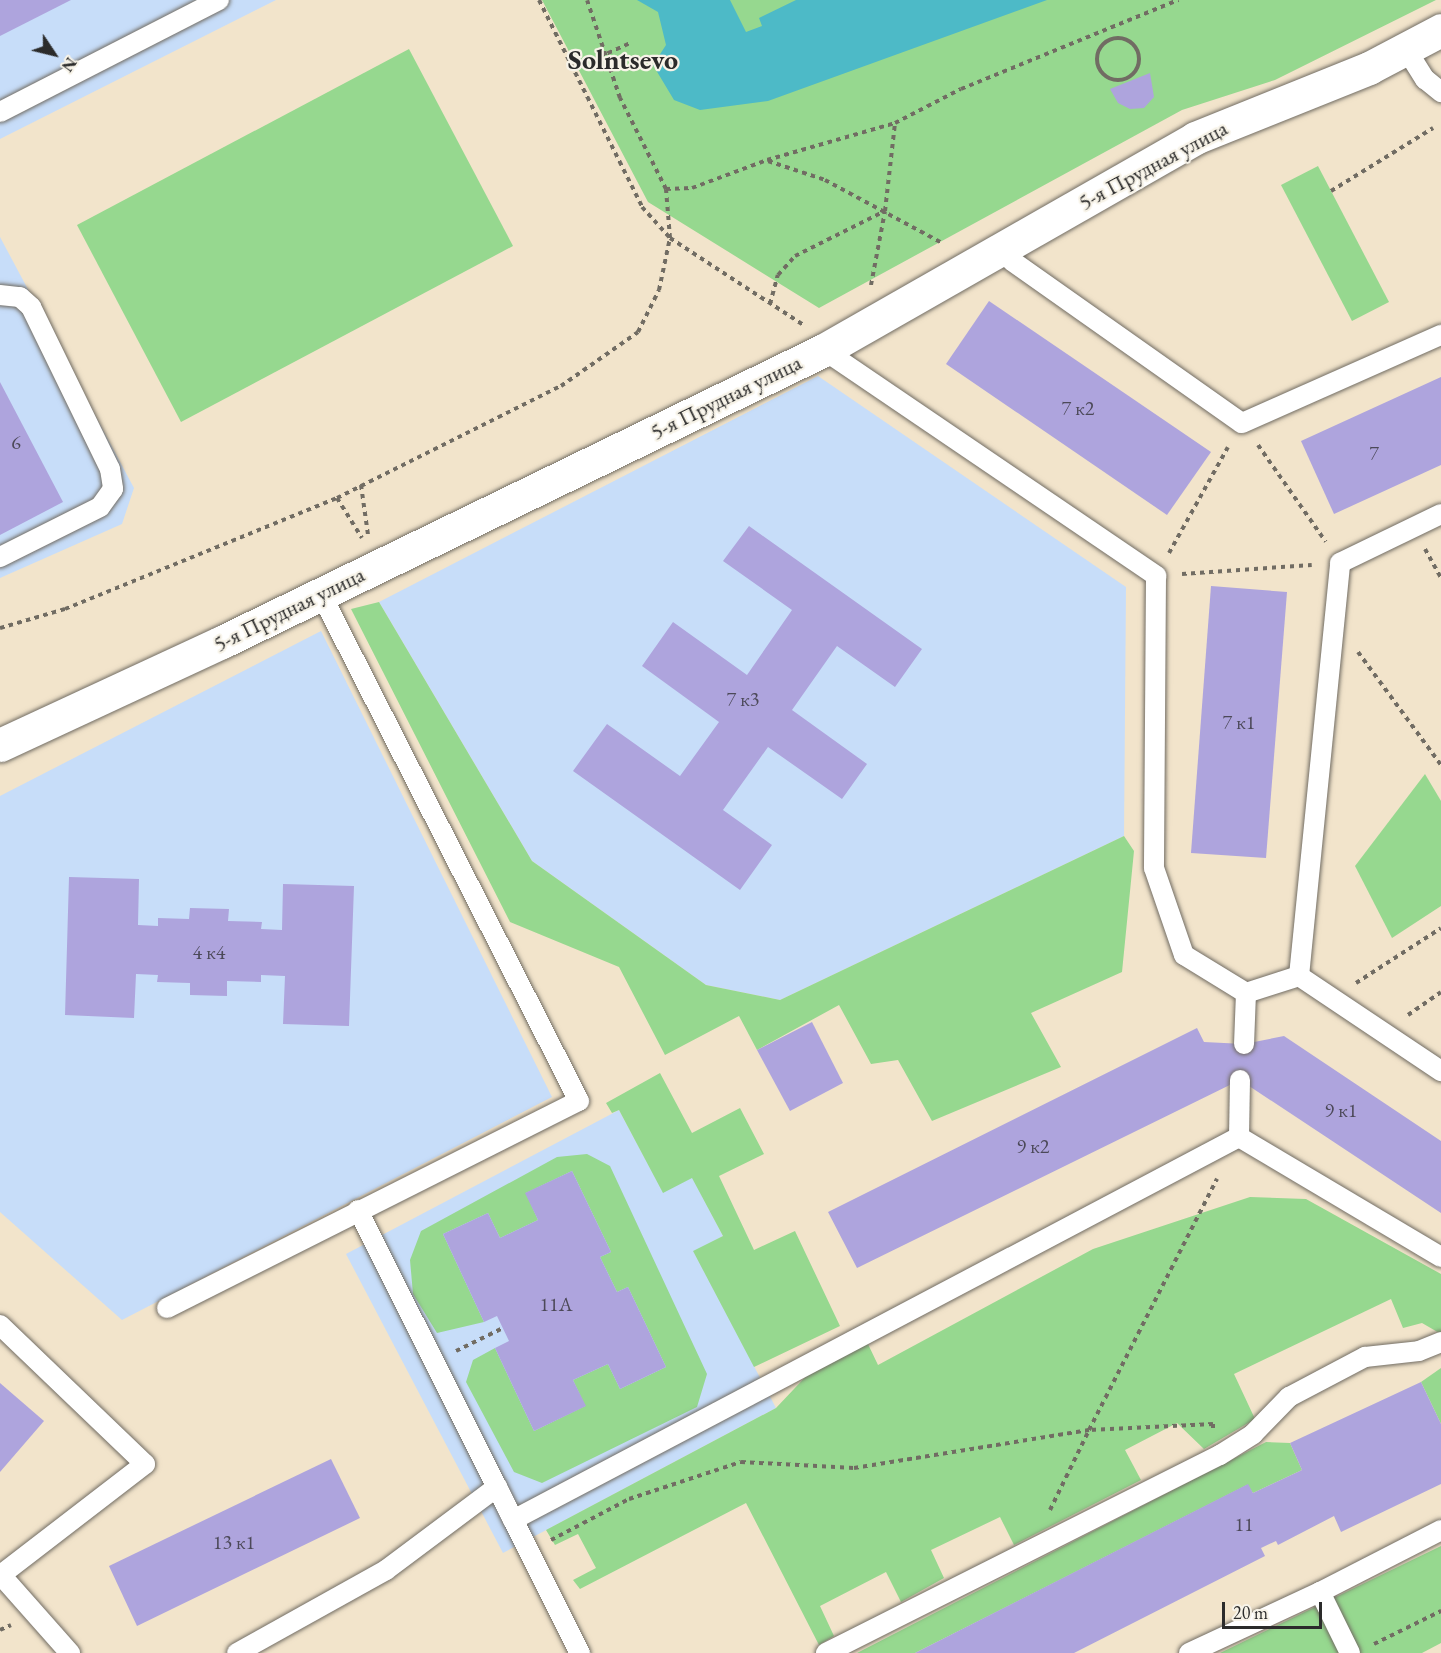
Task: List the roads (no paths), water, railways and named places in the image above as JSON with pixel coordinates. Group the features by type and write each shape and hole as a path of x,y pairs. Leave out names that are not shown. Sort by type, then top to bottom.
{"street":[{"name":"5-я Прудная улица","path":"0,745 321,594 374,558 828,347 1195,138 1369,68 1441,30"}],"lane":[{"path":"0,112 219,0"},
{"path":"1406,49 1425,79 1441,92"},
{"path":"1008,245 1012,261 1242,423 1441,335"},
{"path":"0,295 20,297 31,307 110,469 112,489 100,507 0,557"},
{"path":"828,347 1156,576 1154,868 1184,954 1246,993 1299,976"},
{"path":"1299,976 1340,563 1441,514"},
{"path":"167,1308 358,1210 579,1101 321,594"},
{"path":"1299,976 1441,1071"},
{"path":"1244,1044 1246,993"},
{"path":"1239,1137 1240,1080"},
{"path":"513,1520 1239,1137"},
{"path":"1239,1137 1441,1257"},
{"path":"358,1210 580,1653"},
{"path":"0,1325 145,1464 1,1574 70,1653"},
{"path":"826,1653 1220,1455 1253,1434 1289,1397 1365,1357 1419,1351 1441,1342"},
{"path":"237,1653 387,1570 497,1487 513,1520"},
{"path":"1190,1653 1320,1592 1441,1530"},
{"path":"1320,1592 1350,1653"}],"water":[{"path":"637,0 730,0 746,32 762,26 759,18 796,0 1047,0 768,101 700,110 674,100 653,65 666,45 658,12"}],"district":[{"name":"Solntsevo","path":"623,59"}]}
